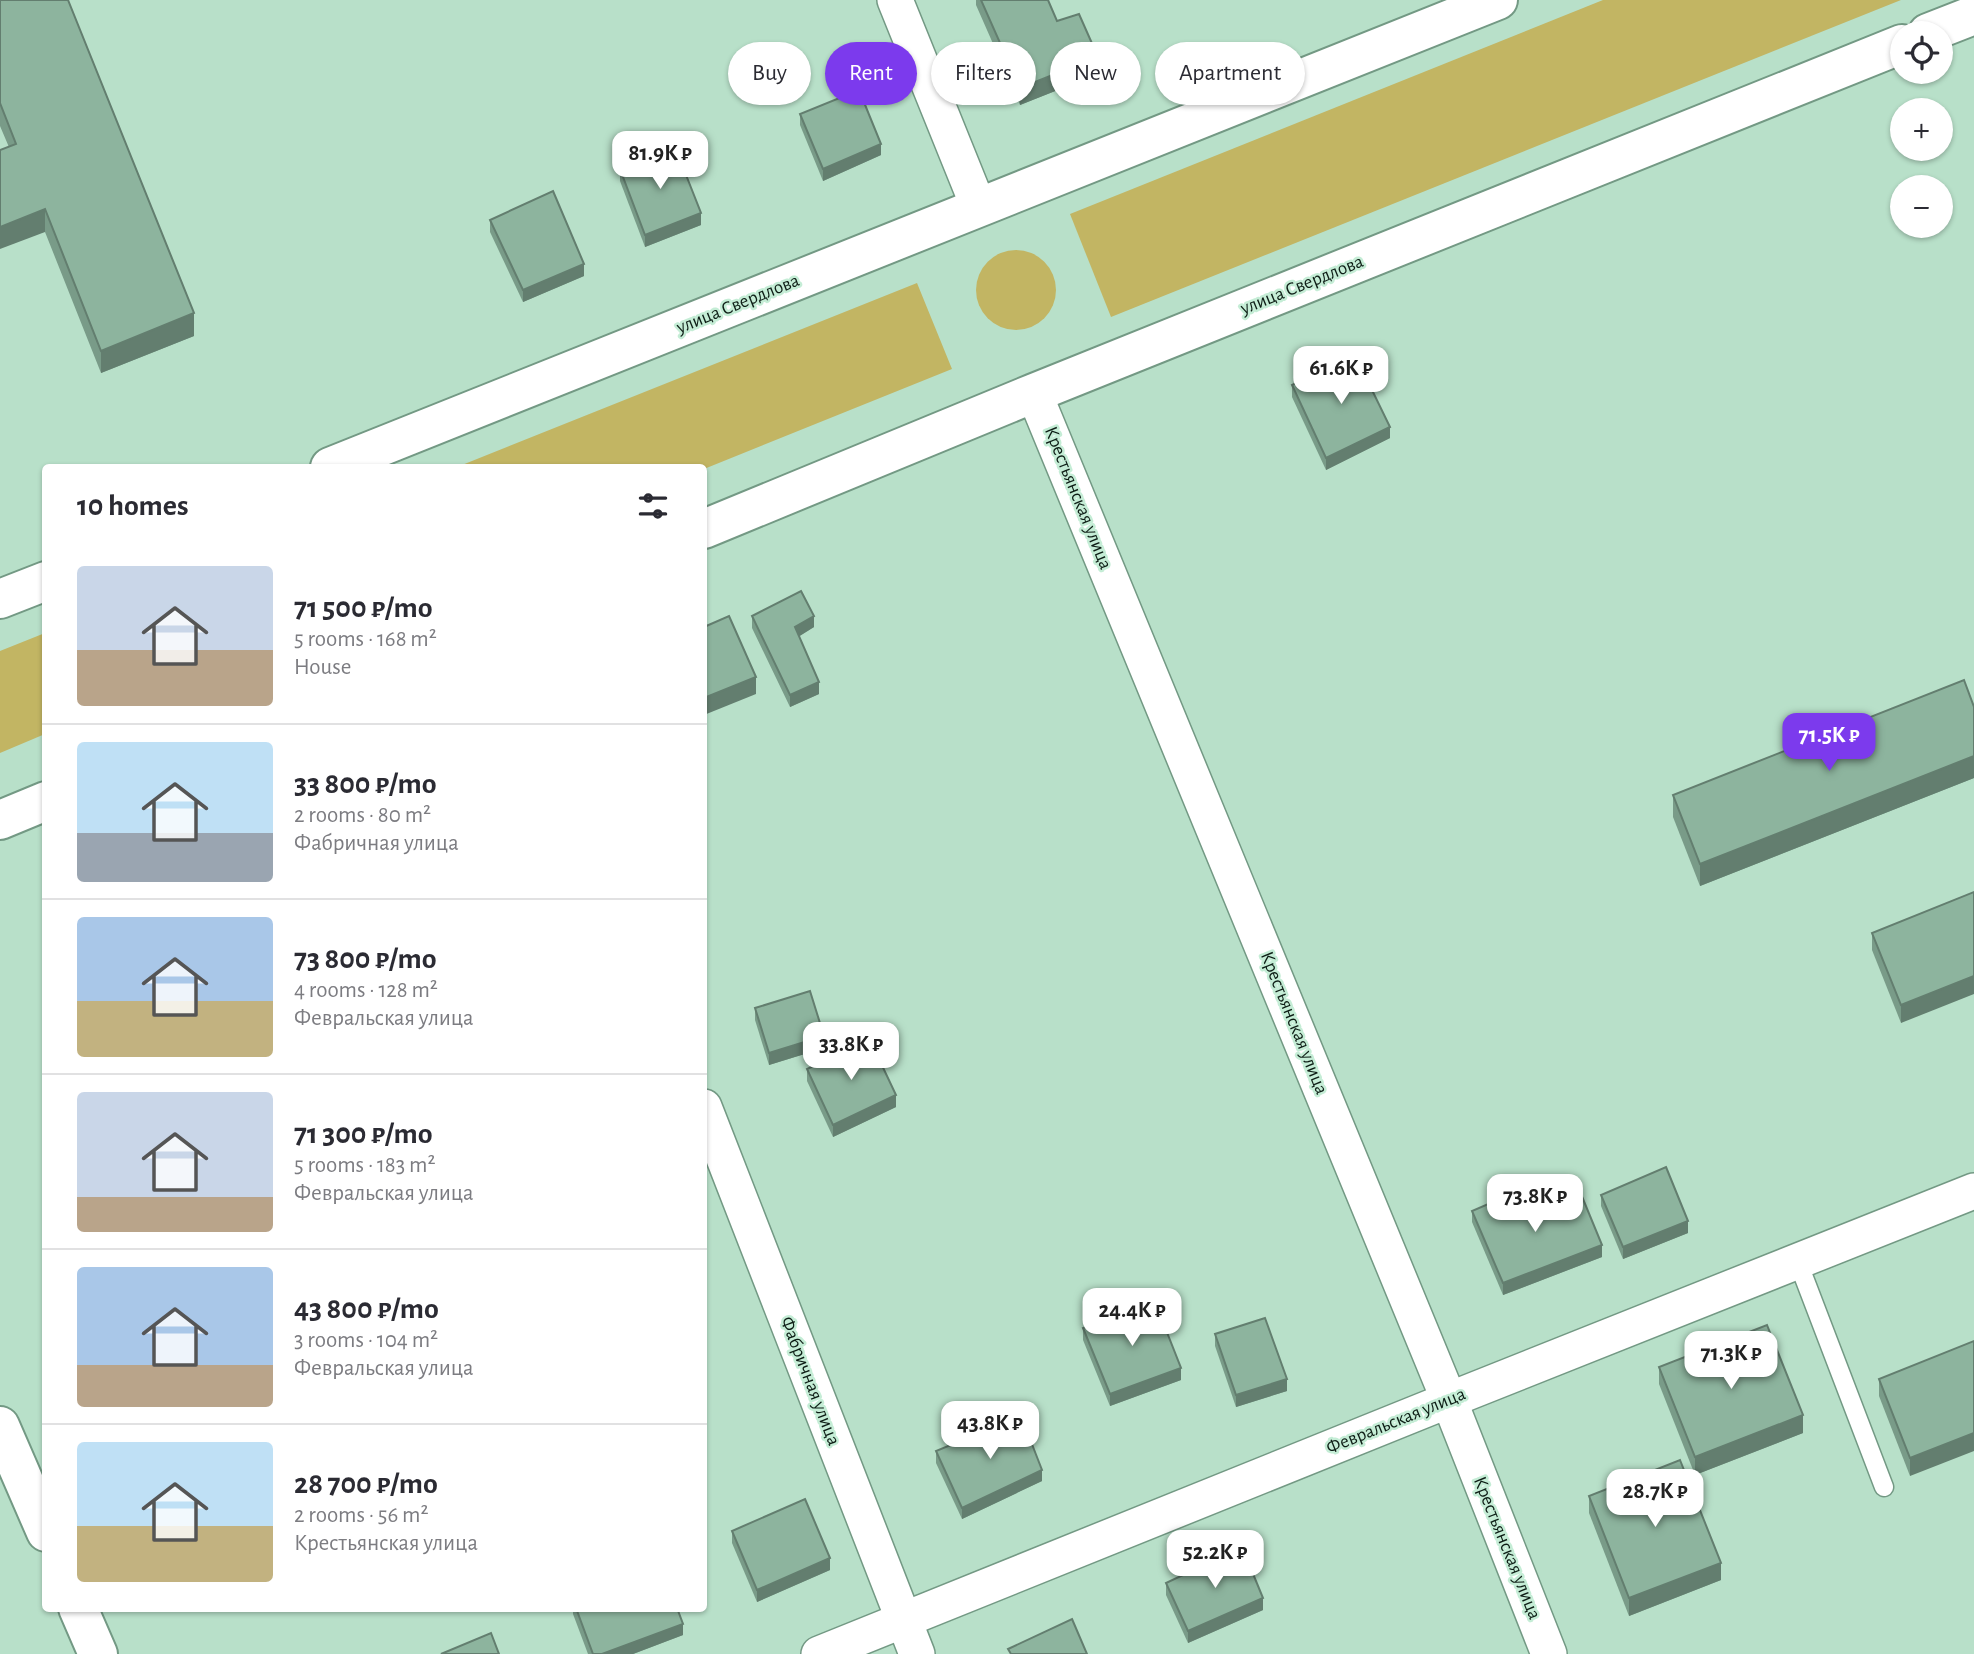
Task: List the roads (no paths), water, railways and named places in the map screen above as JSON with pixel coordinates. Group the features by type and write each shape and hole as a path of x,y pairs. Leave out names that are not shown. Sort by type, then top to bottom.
{"main road":[{"name":"улица Свердлова","path":"338,464 1498,0"},
{"path":"1953,23 1974,15"},
{"name":"улица Свердлова","path":"707,528 1034,393 1890,49"},
{"path":"0,599 42,583"},
{"path":"0,820 42,804"},
{"path":"0,1426 42,1523"},
{"path":"80,1612 98,1654"}],"street":[{"path":"895,0 979,208"},
{"name":"Крестьянская улица","path":"1034,393 1449,1399 1549,1654"},
{"name":"Фабричная улица","path":"707,1115 916,1654"},
{"name":"Февральская улица","path":"819,1654 1449,1399 1974,1192"}],"lane":[{"path":"1798,1262 1884,1487"}]}
